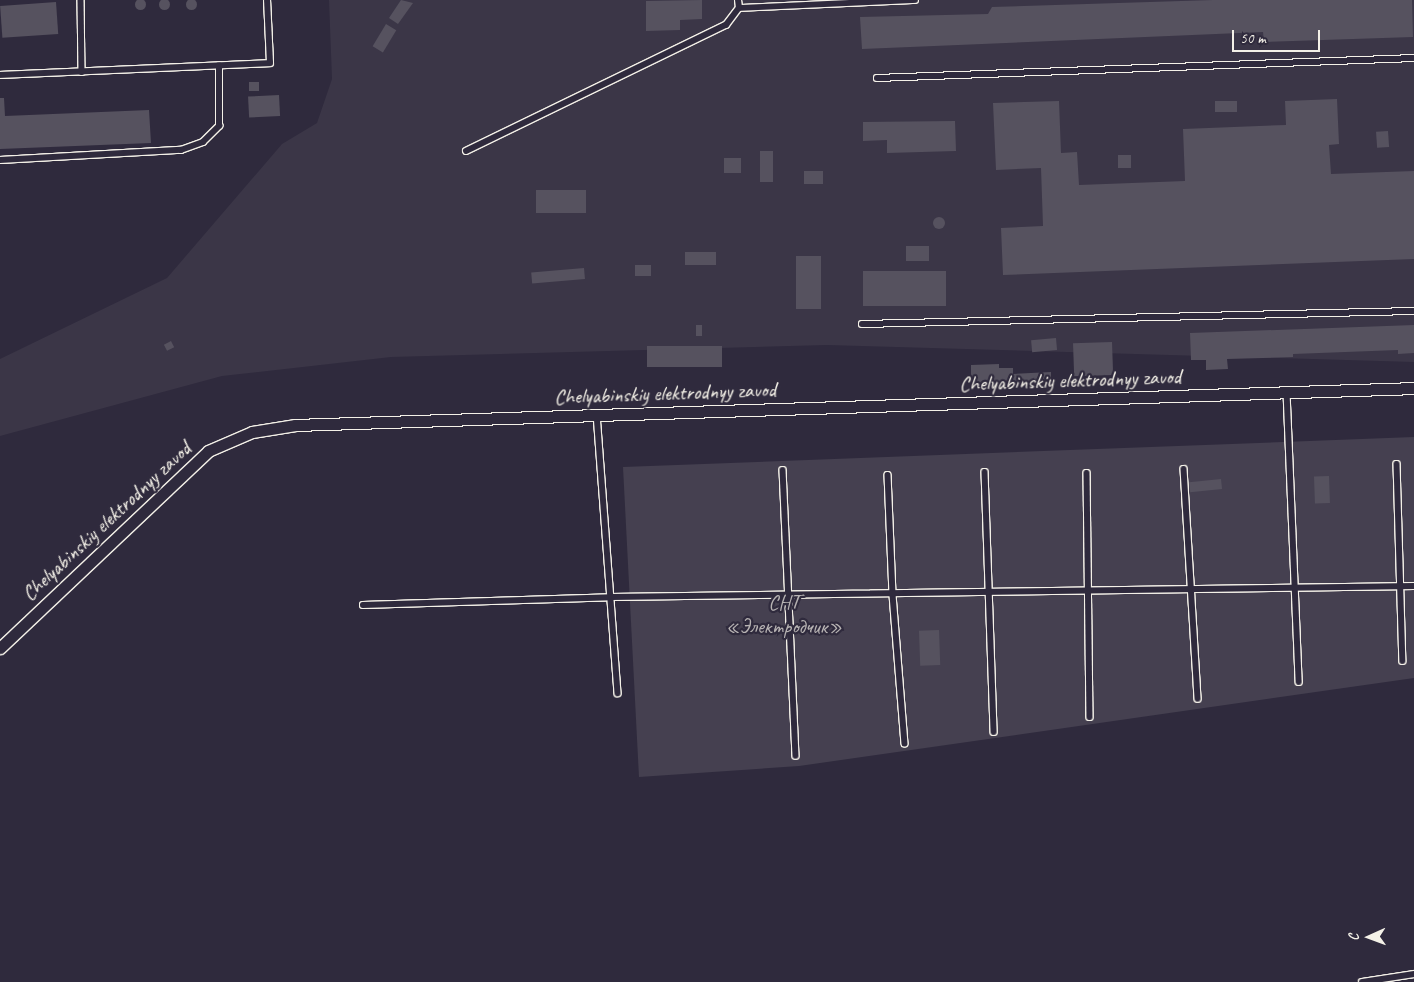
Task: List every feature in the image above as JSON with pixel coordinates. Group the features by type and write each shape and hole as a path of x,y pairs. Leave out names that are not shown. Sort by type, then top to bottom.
{"street":[{"name":"Chelyabinskiy elektrodnyy zavod","path":"2,642 208,451 252,432 295,425 597,414 1267,398 1287,392 1414,388"}],"lane":[{"path":"80,0 82,72"},
{"path":"0,75 270,64 267,0"},
{"path":"466,151 726,25 739,8 738,0"},
{"path":"739,8 915,0"},
{"path":"877,78 1414,58"},
{"path":"0,160 181,150 203,142 220,126 219,66"},
{"path":"862,324 1414,311"},
{"path":"1287,392 1292,590 1298,682"},
{"path":"597,414 618,694"},
{"path":"1397,464 1403,587 1404,660"},
{"path":"1184,469 1198,699"},
{"path":"783,470 796,756"},
{"path":"985,472 994,732"},
{"path":"1087,473 1090,718"},
{"path":"888,475 893,595 905,744"},
{"path":"363,605 611,597 893,595 988,592 1190,592 1414,586"},
{"path":"1362,982 1414,974"}],"shaded area":[{"path":"329,0 1414,0 1414,362 827,345 391,357 222,376 0,436 0,359 167,278 282,144 317,123 332,79"}],"green space":[{"name":"СНТ «Электродчик»","path":"1414,437 1414,678 799,766 639,777 623,467"}],"building":[{"path":"164,-2 170,4 164,10 158,4"},
{"path":"191,-2 197,4 191,10 185,4"},
{"path":"138,-1 142,-1 145,4 144,8 138,9 135,6 135,2"},
{"path":"401,0 413,3 398,24 389,18"},
{"path":"702,0 702,19 680,20 680,30 646,31 646,1"},
{"path":"1213,0 1412,0 1413,37 1264,42 1263,32 862,49 860,17 988,14 992,7"},
{"path":"56,2 58,34 2,38 0,6"},
{"path":"386,24 396,30 383,52 373,46"},
{"path":"249,82 259,82 259,91 249,91"},
{"path":"279,95 280,116 249,118 248,97"},
{"path":"0,98 4,98 5,116 149,110 151,143 0,149"},
{"path":"1337,99 1339,144 1329,145 1331,174 1414,171 1414,259 1003,275 1001,228 1043,226 1041,168 996,170 993,103 1059,101 1061,153 1077,152 1079,185 1185,181 1183,129 1286,125 1285,101"},
{"path":"1215,101 1237,101 1237,112 1215,112"},
{"path":"955,121 956,151 887,153 887,140 863,141 863,122"},
{"path":"1388,131 1389,147 1377,148 1376,132"},
{"path":"760,151 773,151 773,182 760,182"},
{"path":"1118,155 1131,155 1131,168 1118,168"},
{"path":"724,158 741,158 741,173 724,173"},
{"path":"804,171 823,171 823,184 804,184"},
{"path":"536,190 586,190 586,213 536,213"},
{"path":"937,217 941,217 945,223 941,229 937,229 933,225 933,221"},
{"path":"906,246 929,246 929,261 906,261"},
{"path":"685,252 716,252 716,265 685,265"},
{"path":"796,256 821,256 821,309 796,309"},
{"path":"635,265 651,265 651,276 635,276"},
{"path":"584,268 585,279 532,284 531,273"},
{"path":"863,271 946,271 946,306 863,306"},
{"path":"696,325 702,325 702,336 696,336"},
{"path":"1414,325 1414,353 1398,354 1398,350 1293,354 1293,357 1227,359 1228,369 1206,370 1206,360 1191,360 1190,333"},
{"path":"1056,338 1057,350 1032,352 1031,340"},
{"path":"171,341 174,347 167,351 164,345"},
{"path":"1112,342 1113,375 1074,376 1073,343"},
{"path":"647,346 722,346 722,367 647,367"},
{"path":"999,364 999,368 1013,368 1013,374 1051,372 1051,383 971,386 971,365"},
{"path":"1329,476 1330,503 1315,504 1314,477"},
{"path":"1221,479 1222,489 1190,492 1189,482"},
{"path":"939,630 940,665 920,666 919,631"}]}
